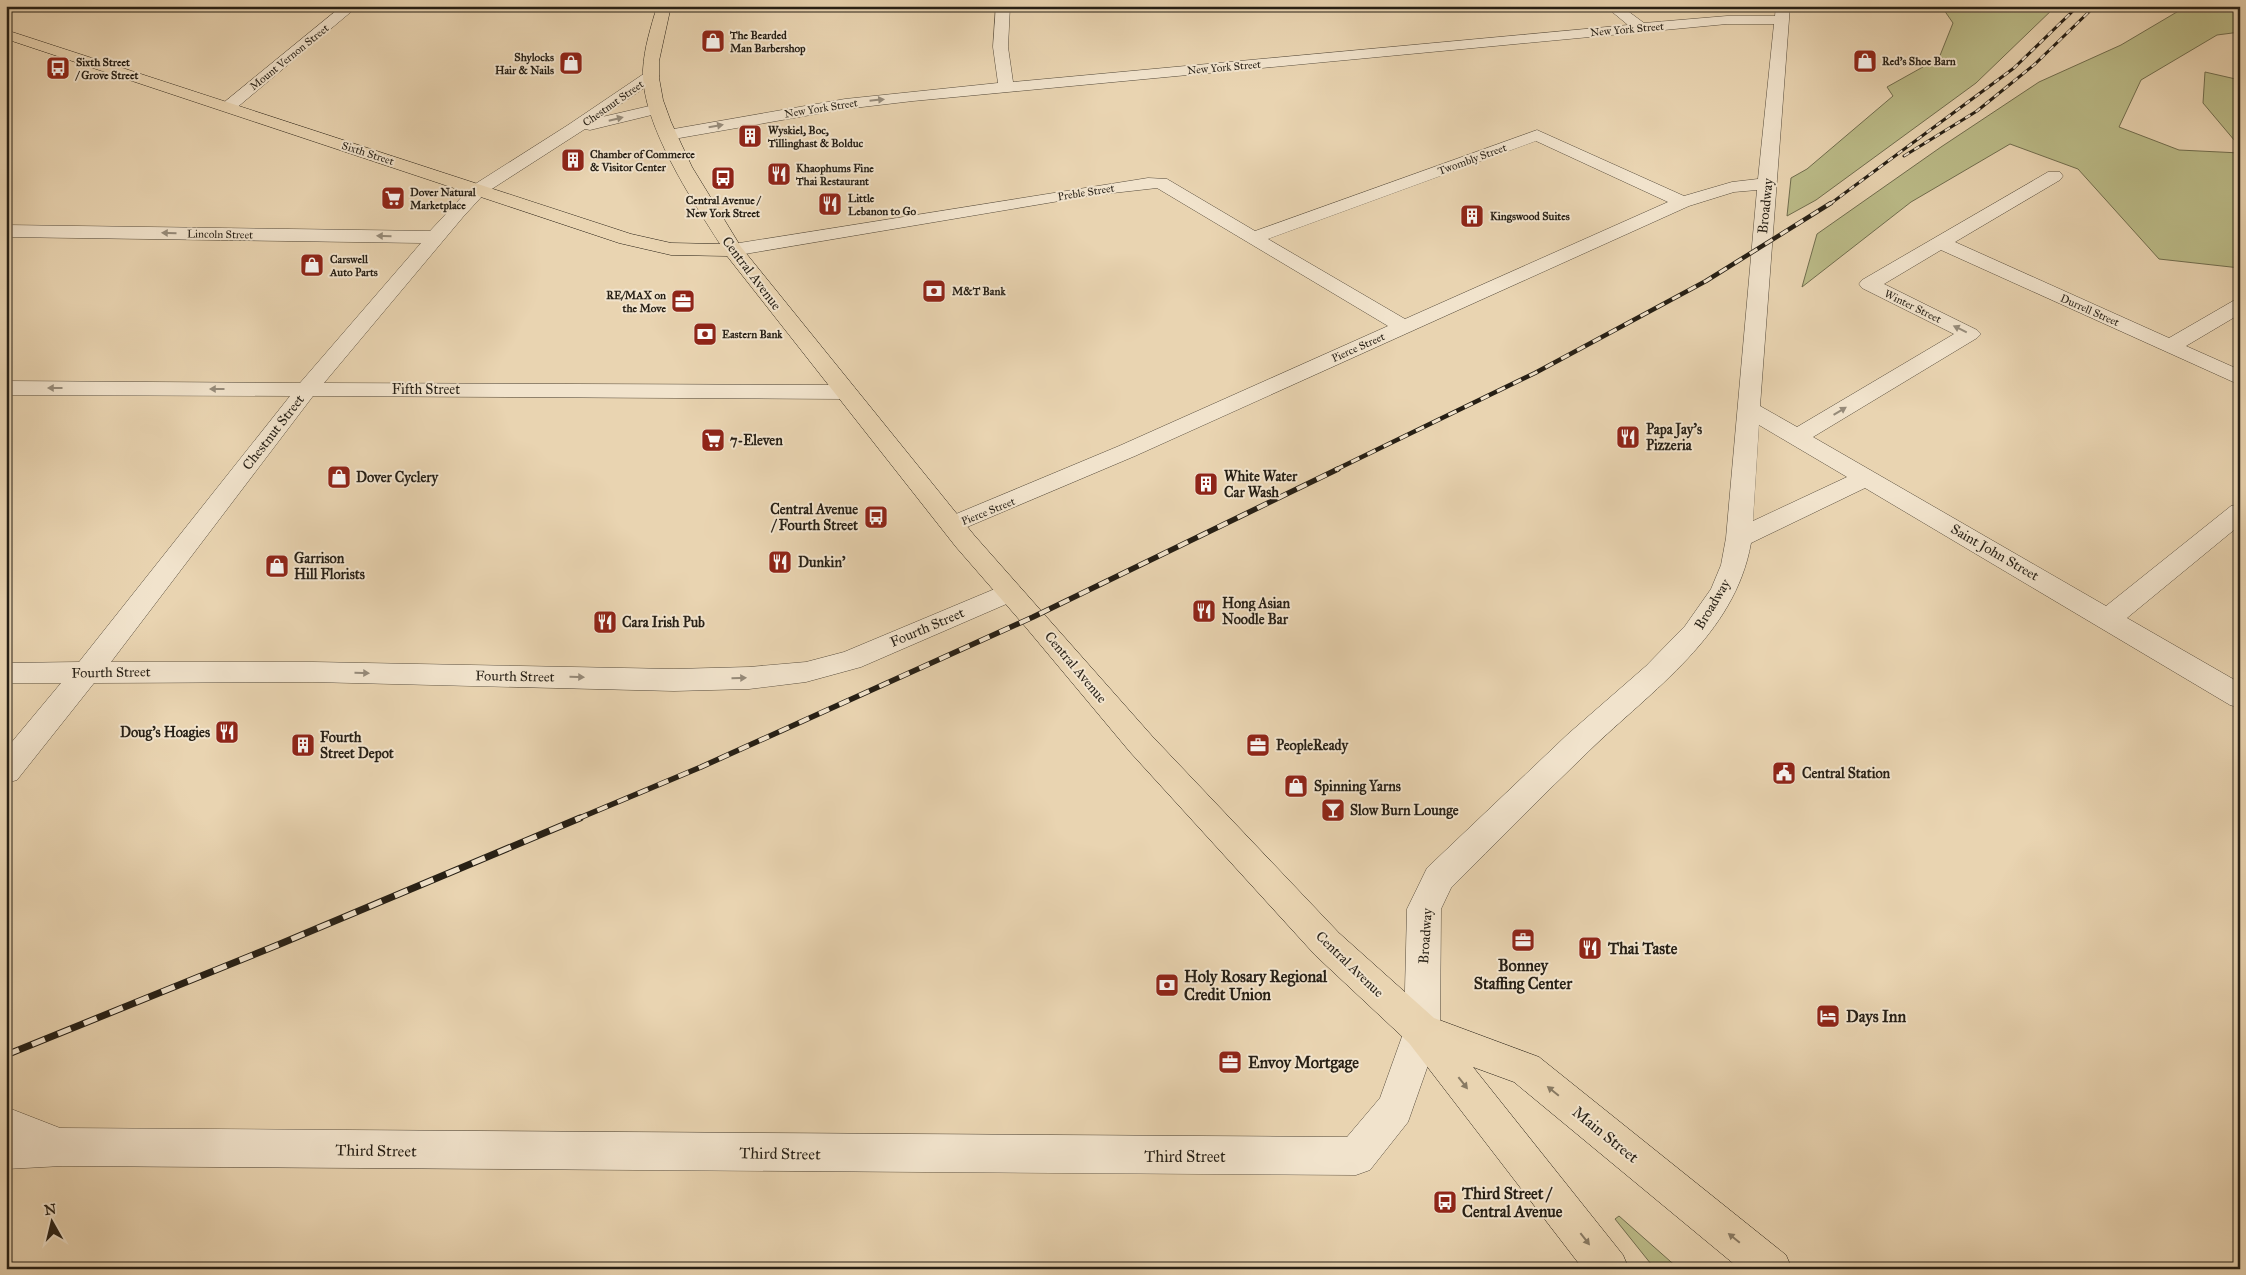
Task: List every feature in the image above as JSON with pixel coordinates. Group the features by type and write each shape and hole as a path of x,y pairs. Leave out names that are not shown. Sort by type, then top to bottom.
{"main road":[{"name":"Central Avenue","path":"664,6 651,76 658,109 668,134 702,203 733,250 953,525 1009,592 1033,617 1141,744 1327,944 1422,1031 1609,1269"},
{"name":"Sixth Street","path":"6,34 626,239 671,249 733,250"},
{"name":"Main Street","path":"1422,1031 1526,1069 1772,1269"}],"street":[{"name":"Mount Vernon Street","path":"228,107 350,6"},
{"path":"1003,6 999,46 1007,88"},
{"path":"1612,6 1641,28"},
{"name":"New York Street","path":"668,134 845,104 1727,20 1782,13"},
{"name":"Broadway","path":"1422,1031 1424,909 1439,878 1580,742 1656,673 1695,633 1723,591 1734,565 1739,538 1761,248 1782,13"},
{"name":"Chestnut Street","path":"6,771 87,672 307,389 433,237 478,190 574,129 651,76"},
{"name":"Chestnut Street","path":"574,129 658,109"},
{"name":"Twombly Street","path":"1255,237 1537,135 1683,202"},
{"name":"Winter Street","path":"1798,436 1970,334 1869,284 2054,176"},
{"name":"Preble Street","path":"733,250 1148,183 1161,183 1404,326"},
{"name":"Pierce Street","path":"953,525 1042,489 1683,202 1732,187 1768,183"},
{"name":"Lincoln Street","path":"6,231 433,237"},
{"name":"Durrell Street","path":"1941,243 2240,378"},
{"path":"2170,346 2240,304"},
{"name":"Fifth Street","path":"6,388 846,392"},
{"name":"Saint John Street","path":"1750,409 2240,696"},
{"path":"1739,538 1867,477"},
{"path":"2108,619 2240,512"},
{"name":"Fourth Street","path":"6,674 313,672 674,680 749,678 806,672 851,660 1009,592"},
{"name":"Third Street","path":"6,1150 62,1147 1356,1156 1394,1109 1422,1031"},
{"name":"Third Street","path":"6,1126 62,1147"}],"green space":[{"path":"1948,6 2056,6 1976,83 1816,200 1787,216 1791,178 1807,169 1893,96 1887,87 1939,58 1953,23 1944,10"},
{"path":"2187,6 2240,6 2240,32 2217,35 2141,80 2119,127 2179,150 2240,153 2240,268 2159,259 2078,169 2010,144 1911,202 1802,287 1817,234 1941,147 2039,82 2121,45"},
{"path":"2205,72 2240,80 2240,147 2203,103"},
{"path":"1619,1216 1679,1269 1655,1269 1615,1219"}],"railway":[{"path":"1830,204 2014,68 2078,6"},
{"path":"1904,156 1977,111 2035,64 2095,6"},
{"path":"1335,470 1535,373 1706,281 1831,203"},
{"path":"577,819 701,767 1033,617 1338,469"},
{"path":"6,1055 280,944 580,818"}],"place":[{"name":"The Bearded Man Barbershop","path":"713,41"},
{"name":"Red's Shoe Barn","path":"1865,61"},
{"name":"Shylocks Hair & Nails","path":"571,63"},
{"name":"Sixth Street / Grove Street","path":"58,68"},
{"name":"Wyskiel, Boc, Tillinghast & Bolduc","path":"750,136"},
{"name":"Chamber of Commerce & Visitor Center","path":"573,160"},
{"name":"Khaophums Fine Thai Restaurant","path":"779,174"},
{"name":"Central Avenue / New York Street","path":"723,178"},
{"name":"Dover Natural Marketplace","path":"393,198"},
{"name":"Little Lebanon to Go","path":"830,204"},
{"name":"Kingswood Suites","path":"1472,216"},
{"name":"Carswell Auto Parts","path":"312,265"},
{"name":"M&T Bank","path":"934,291"},
{"name":"RE/MAX on the Move","path":"683,301"},
{"name":"Eastern Bank","path":"705,334"},
{"name":"Papa Jay's Pizzeria","path":"1628,437"},
{"name":"7-Eleven","path":"713,440"},
{"name":"Dover Cyclery","path":"339,477"},
{"name":"White Water Car Wash","path":"1206,484"},
{"name":"Central Avenue / Fourth Street","path":"876,517"},
{"name":"Dunkin'","path":"780,562"},
{"name":"Garrison Hill Florists","path":"277,566"},
{"name":"Hong Asian Noodle Bar","path":"1204,611"},
{"name":"Cara Irish Pub","path":"605,622"},
{"name":"Doug's Hoagies","path":"227,732"},
{"name":"Fourth Street Depot","path":"303,745"},
{"name":"PeopleReady","path":"1258,745"},
{"name":"Central Station","path":"1784,773"},
{"name":"Spinning Yarns","path":"1296,786"},
{"name":"Slow Burn Lounge","path":"1333,810"},
{"name":"Bonney Staffing Center","path":"1523,940"},
{"name":"Thai Taste","path":"1590,948"},
{"name":"Holy Rosary Regional Credit Union","path":"1167,985"},
{"name":"Days Inn","path":"1828,1016"},
{"name":"Envoy Mortgage","path":"1230,1062"},
{"name":"Third Street / Central Avenue","path":"1445,1202"}]}
